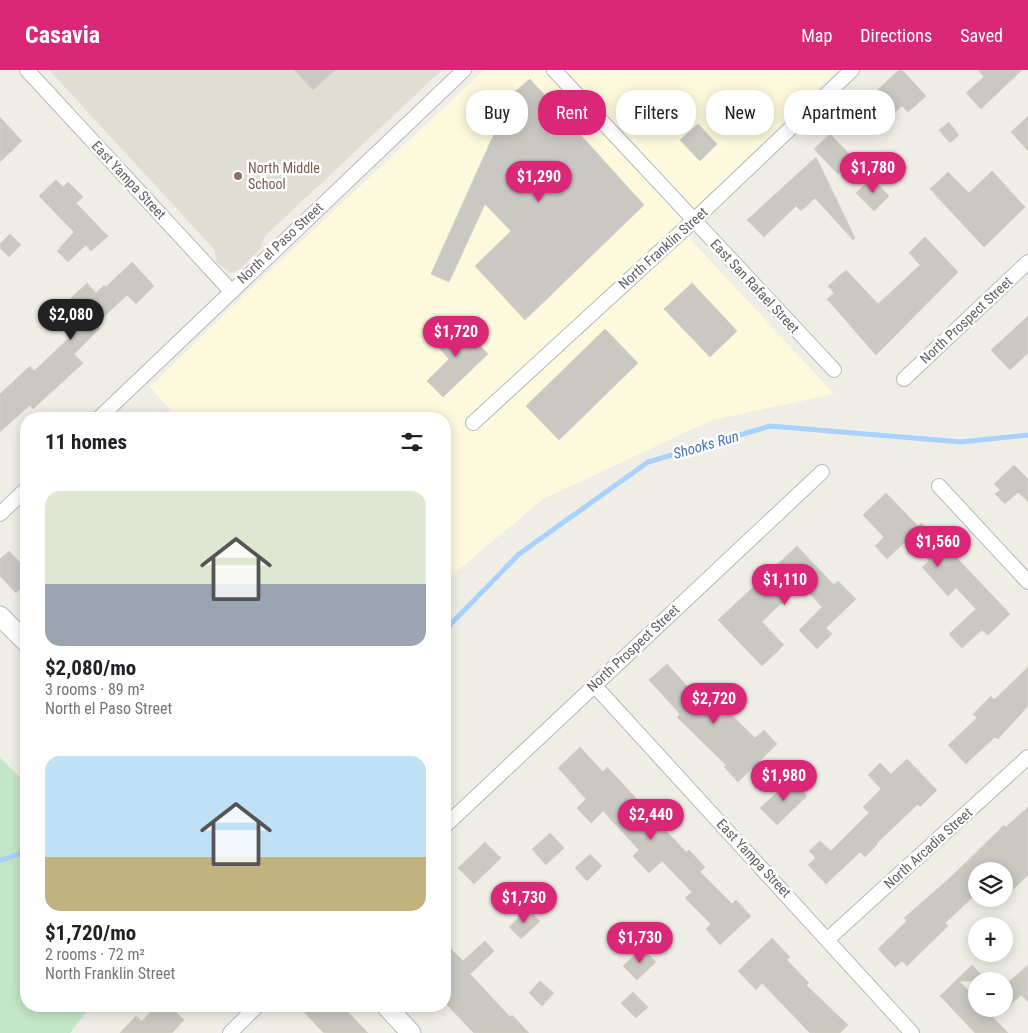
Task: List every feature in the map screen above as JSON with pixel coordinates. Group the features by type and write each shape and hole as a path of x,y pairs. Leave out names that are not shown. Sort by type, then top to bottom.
{"street":[{"name":"East Yampa Street","path":"28,70 230,290"},
{"name":"North el Paso Street","path":"105,412 230,290 464,70"},
{"name":"East San Rafael Street","path":"554,70 834,370"},
{"name":"North Franklin Street","path":"473,423 693,221 852,70"},
{"name":"North Prospect Street","path":"904,379 1028,262"},
{"name":"North Prospect Street","path":"451,820 822,472"},
{"path":"939,486 1028,582"},
{"path":"0,514 20,494"},
{"path":"0,616 20,636"},
{"name":"East Yampa Street","path":"594,684 912,1033"},
{"name":"North Arcadia Street","path":"828,939 1028,758"},
{"path":"230,1033 251,1012"},
{"path":"392,1012 411,1033"}],"shaded area":[{"name":"North Middle School","path":"49,70 442,70 266,235 260,249 239,270 231,273 217,263 214,249"},
{"path":"484,70 838,70 817,90 784,90 784,123 774,132 774,90 706,90 706,135 771,135 678,226 834,394 712,420 543,499 451,576 451,412 172,412 150,387 245,294"}],"green space":[{"path":"0,758 20,777 20,1012 86,1012 70,1033 0,1033"}],"building":[{"path":"294,70 335,70 313,90"},
{"path":"899,70 902,70 926,96 908,112 902,106 895,113 895,90 877,90"},
{"path":"978,70 1022,70 981,109 966,93 984,77"},
{"path":"530,79 540,90 538,90 538,135 581,135 644,205 525,320 475,266 511,231 485,204 449,282 431,274 494,135 528,135 528,90 517,90"},
{"path":"1028,116 1028,151 1011,132"},
{"path":"0,117 22,141 0,162"},
{"path":"949,122 959,135 950,143 939,130"},
{"path":"698,124 706,132 706,135 708,135 717,144 700,161 680,140 686,135 696,135 696,126"},
{"path":"831,135 854,159 838,174 814,149"},
{"path":"816,157 855,238 853,240 815,198 801,211 796,206 764,237 747,220"},
{"path":"992,171 1025,207 984,247 930,189 948,172 969,193"},
{"path":"872,178 889,196 874,211 856,193"},
{"path":"56,180 63,187 68,182 83,197 76,203 108,236 91,251 86,245 68,262 57,251 74,232 39,196"},
{"path":"10,234 21,245 9,257 0,248 0,244"},
{"path":"925,237 958,272 876,355 827,299 834,293 828,286 846,270 878,304 920,265 909,253"},
{"path":"132,262 154,286 136,304 127,295 96,324 100,328 74,354 83,363 33,409 30,405 0,432 0,394 30,366 34,371 70,337 51,317 87,283 96,293 104,285 106,287"},
{"path":"692,283 737,331 710,357 664,309"},
{"path":"1028,316 1028,353 1010,370 991,350"},
{"path":"455,320 488,354 443,397 427,381 449,359 433,341"},
{"path":"605,329 638,363 559,440 526,406"},
{"path":"1014,465 1028,479 1028,502 1018,492 1005,504 995,494 1000,490 994,484"},
{"path":"886,493 918,526 921,523 955,556 1010,614 988,635 982,630 962,648 949,634 976,609 956,588 948,596 922,567 929,561 908,539 887,559 875,546 884,537 863,515"},
{"path":"797,546 834,585 838,581 856,599 826,628 832,634 817,649 799,630 822,607 801,584 762,622 784,645 762,666 718,620"},
{"path":"9,551 20,563 20,589 16,593 0,576 0,559"},
{"path":"667,664 698,698 706,690 755,738 764,730 777,744 738,782 724,767 726,765 677,717 680,714 649,680"},
{"path":"1028,667 1028,706 998,739 995,737 966,764 948,745 977,718 973,714 991,696 994,700"},
{"path":"580,747 603,772 607,767 686,852 689,850 705,867 700,872 732,904 736,900 751,916 720,945 706,929 711,924 685,898 692,892 662,861 649,873 633,856 639,850 603,811 591,823 577,808 586,799 558,768"},
{"path":"907,759 937,790 920,807 918,804 865,857 860,852 826,884 808,865 816,858 809,851 820,841 831,851 869,813 863,807 881,789 868,775 880,763 891,774"},
{"path":"792,779 807,796 777,825 760,808"},
{"path":"1028,807 1028,875 1013,889 1013,862 968,862 968,901 945,923 948,926 907,966 902,961 895,967 878,949 907,921 904,918 951,877 1004,825 1006,827"},
{"path":"550,833 564,848 546,865 532,849"},
{"path":"485,842 501,858 474,884 458,868"},
{"path":"590,854 602,866 587,881 575,868"},
{"path":"528,909 540,921 521,939 509,927"},
{"path":"772,938 790,957 787,960 809,983 806,985 848,1025 840,1033 810,1033 762,983 756,990 738,971"},
{"path":"485,941 494,951 470,974 510,1017 512,1015 529,1033 474,1033 451,1009 451,949 463,961"},
{"path":"642,948 656,962 637,980 623,966"},
{"path":"972,965 979,972 968,972 968,981 959,981 968,991 968,1017 993,1017 1008,1033 975,1033 940,996"},
{"path":"1028,965 1028,1002 1021,995 1013,1003 1013,978"},
{"path":"540,981 554,993 542,1006 529,993"},
{"path":"633,992 648,1007 636,1018 621,1003"},
{"path":"150,1012 176,1012 184,1020 172,1033 120,1033 136,1016 142,1021"},
{"path":"304,1012 348,1012 368,1033 324,1033"}],"waterway":[{"name":"Shooks Run","path":"451,624 519,554 648,462 770,426 961,442 1028,435"},
{"name":"Shooks Run","path":"0,860 20,854"}],"place":[{"name":"North Middle School","path":"238,176"}]}
